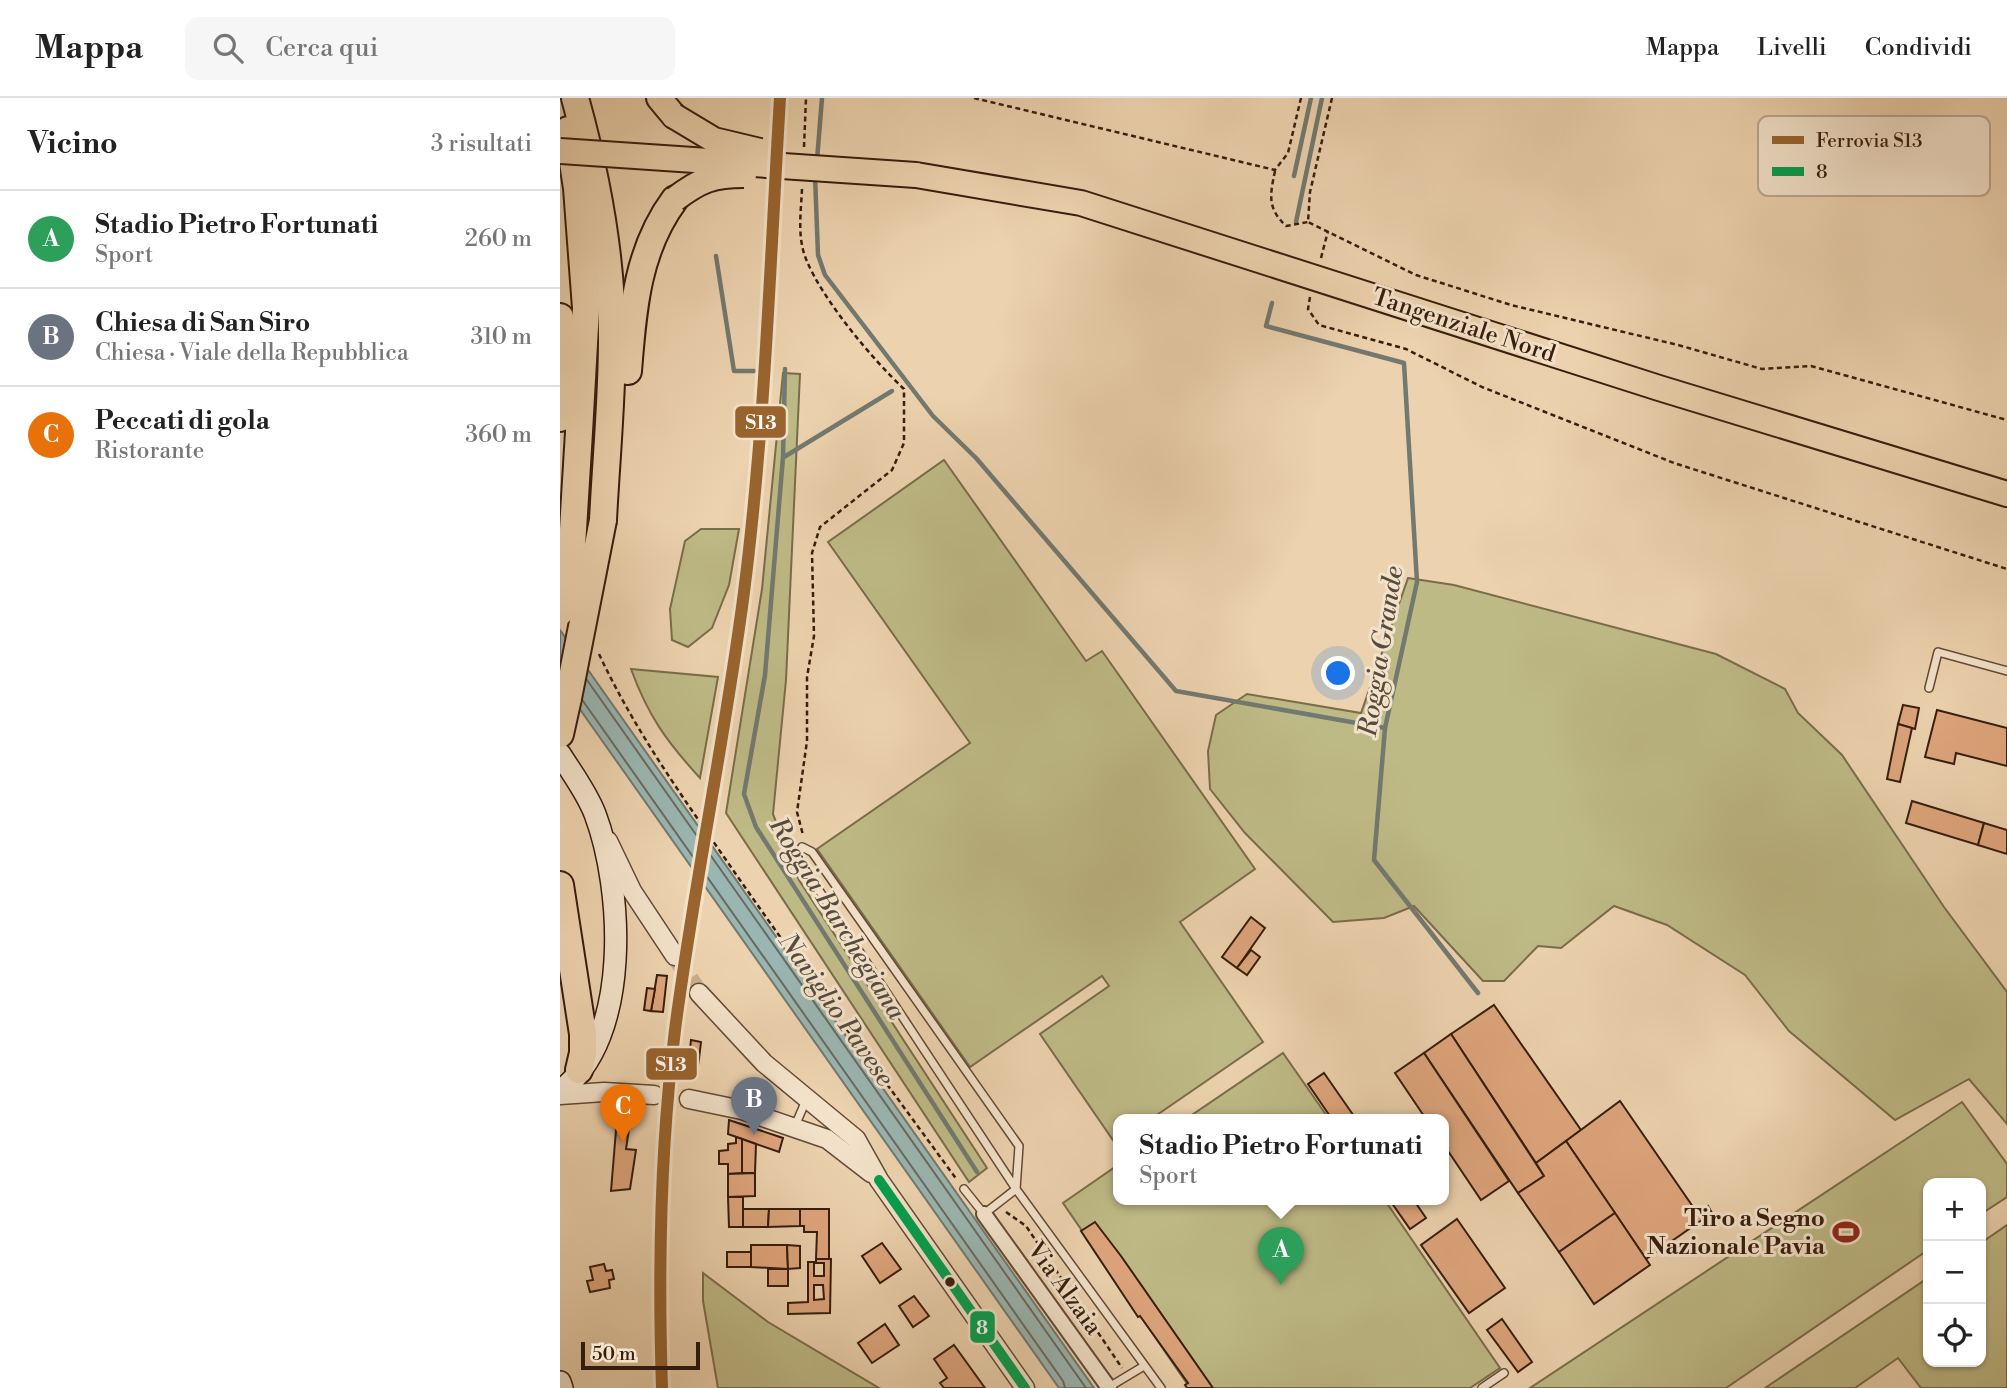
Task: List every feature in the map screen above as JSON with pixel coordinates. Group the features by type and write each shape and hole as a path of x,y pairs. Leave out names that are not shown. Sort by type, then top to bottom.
{"highway":[{"path":"563,98 577,188 586,308 570,425"},
{"path":"575,98 596,179 607,240 612,339 603,520"},
{"path":"667,107 714,140 744,148 927,175"},
{"path":"560,151 927,175"},
{"path":"560,734 620,445 637,288 657,224 676,199 716,175 927,175"},
{"name":"Tangenziale Nord","path":"927,175 1081,203 1659,388 2007,494"},
{"path":"560,317 570,425 572,546 560,612"},
{"path":"560,885 583,1034 579,1070"}],"main road":[{"path":"560,754 595,813 609,865 616,915 615,967 604,1027 579,1070 560,1093"},
{"path":"560,1382 562,1388"}],"street":[{"path":"595,813 632,891 675,956"},
{"path":"699,993 764,1063 856,1139 879,1180 1025,1388"},
{"path":"560,1093 604,1091 654,1095"},
{"path":"689,1099 742,1110 827,1139 879,1180"},
{"name":"Via Alzaia","path":"990,1210 1108,1388"}],"lane":[{"path":"1929,688 1938,652 2007,671"},
{"path":"964,1189 990,1210 1016,1189 1019,1146 812,852 802,847 797,857 1016,1189 1161,1388"},
{"path":"794,1128 807,1097"},
{"path":"1108,1388 1144,1366"},
{"path":"1482,1388 1504,1373"}],"path":[{"path":"803,149 806,98"},
{"path":"974,98 1275,170"},
{"path":"1301,98 1288,153 1275,170 1269,201 1275,216 1286,226 1308,222 1416,275 1511,306 1678,345 1762,369 1811,366 2007,420"},
{"path":"1308,222 1310,192 1332,98"},
{"path":"802,189 800,229 806,259 830,298 880,366 904,389 904,443 892,470 820,527 812,553 814,636 807,677 807,741 797,813 802,847"},
{"path":"1321,258 1328,231"},
{"path":"1311,291 1308,309 1319,325 1406,349 1482,387 1674,463 2007,569"},
{"path":"596,646 625,708 664,770 777,934 964,1189"},
{"path":"990,1210 1026,1226 1127,1376"}],"shaded area":[{"path":"783,373 800,374 786,680 773,814 799,880 987,1168 969,1182 726,813 762,589"},
{"path":"944,460 1086,661 1102,651 1255,869 1180,922 1263,1042 1158,1114 1113,1114 1113,1140 1040,1034 1109,986 1102,976 970,1067 817,849 970,743 828,542"},
{"path":"701,529 739,529 729,585 712,628 688,647 672,640 670,609 685,541"},
{"path":"1408,578 1454,585 1716,654 1785,689 1798,713 1842,755 1944,907 2007,992 2007,1124 1969,1079 1895,1120 1789,1031 1745,975 1667,925 1614,906 1561,948 1538,946 1504,981 1483,981 1414,906 1384,918 1333,922 1245,833 1210,789 1208,751 1216,715 1247,694 1361,713"},
{"path":"631,669 718,677 700,778 660,728 644,701"},
{"path":"1283,1053 1326,1114 1193,1114"},
{"name":"Tiro a Segno Nazionale Pavia","path":"1962,1102 2007,1164 2007,1197 1986,1211 1986,1178 1923,1178 1923,1253 1726,1388 1530,1388"},
{"path":"1113,1168 1113,1205 1388,1205 1500,1368 1470,1388 1190,1388 1063,1203"},
{"path":"2007,1225 2007,1388 1921,1388 1898,1358 1855,1388 1765,1388 1923,1281 1923,1367 1986,1367 1986,1240"},
{"path":"703,1273 768,1322 879,1388 718,1388 703,1301"}],"water":[{"path":"560,630 1094,1388 1059,1388 560,681"}],"building":[{"path":"1903,705 1919,708 1915,729 1898,724"},
{"path":"1937,710 2007,728 2007,766 1956,753 1954,764 1925,757"},
{"path":"1898,724 1912,728 1900,782 1887,779"},
{"path":"1912,801 1984,823 1978,845 1906,823"},
{"path":"1984,823 2007,830 2007,854 1978,845"},
{"path":"1251,917 1265,928 1237,968 1222,957"},
{"path":"1251,950 1260,957 1247,975 1237,968"},
{"path":"657,975 667,976 663,1012 651,1011"},
{"path":"647,988 655,989 651,1011 644,1010"},
{"path":"1494,1005 1581,1130 1536,1163 1451,1034"},
{"path":"1451,1034 1544,1176 1518,1193 1424,1053"},
{"path":"691,1040 701,1042 699,1059 689,1058"},
{"path":"1424,1053 1509,1181 1481,1200 1449,1152 1449,1114 1423,1114 1395,1073"},
{"path":"689,1058 699,1059 697,1072 687,1071"},
{"path":"1324,1073 1353,1114 1329,1114 1308,1084"},
{"path":"1620,1101 1698,1214 1708,1206 1712,1213 1646,1259 1566,1141"},
{"path":"618,1106 637,1109 635,1123 630,1122 626,1149 636,1150 630,1189 611,1191"},
{"path":"729,1120 783,1138 779,1152 728,1134"},
{"path":"736,1137 742,1139 742,1173 728,1174 728,1164 719,1164 719,1151 728,1150 728,1144 736,1143"},
{"path":"742,1139 756,1144 755,1173 742,1173"},
{"path":"1566,1141 1615,1213 1559,1252 1518,1193 1544,1176 1536,1163"},
{"path":"755,1173 755,1196 728,1197 728,1174"},
{"path":"728,1197 743,1197 743,1227 729,1227"},
{"path":"1393,1205 1417,1205 1426,1218 1410,1229"},
{"path":"743,1209 769,1209 768,1227 743,1227"},
{"path":"769,1209 800,1209 800,1226 768,1227"},
{"path":"800,1209 829,1209 829,1259 816,1259 817,1232 804,1232 804,1226 800,1226"},
{"path":"1615,1213 1650,1265 1594,1304 1559,1252"},
{"path":"1457,1219 1505,1288 1469,1313 1421,1245"},
{"path":"1095,1222 1213,1388 1187,1388 1185,1385 1188,1383 1140,1316 1138,1317 1081,1231"},
{"path":"882,1243 901,1269 880,1283 862,1256"},
{"path":"751,1245 787,1245 788,1269 751,1267"},
{"path":"787,1245 800,1246 800,1268 788,1269"},
{"path":"727,1252 751,1252 751,1267 727,1267"},
{"path":"816,1259 831,1259 830,1313 788,1314 788,1303 808,1302 808,1262 814,1262 814,1276 824,1276 824,1263 816,1263","holes":["814,1285 823,1285 824,1299 814,1300"]},
{"path":"604,1264 606,1271 612,1270 614,1279 609,1280 610,1288 590,1292 587,1281 593,1280 590,1267"},
{"path":"768,1269 788,1269 788,1286 768,1286"},
{"path":"914,1296 929,1316 913,1327 899,1306"},
{"path":"1502,1319 1532,1362 1518,1372 1487,1330"},
{"path":"885,1324 899,1345 872,1363 858,1343"},
{"path":"954,1345 985,1388 944,1388 940,1383 947,1378 934,1359"}],"waterway":[{"path":"817,160 822,98"},
{"path":"1294,176 1311,98"},
{"name":"Roggia Grande","path":"1296,222 1322,98"},
{"path":"815,176 818,255 825,275 933,416 976,458 1176,691 1385,728"},
{"name":"Roggia Barchegiana","path":"716,256 734,371 754,371"},
{"name":"Roggia Grande","path":"1272,303 1266,326 1404,363 1417,582 1385,728 1374,860 1478,993"},
{"name":"Roggia Barchegiana","path":"785,369 783,457 765,675 744,794 756,827 977,1172"},
{"path":"784,457 892,391"}],"tunnel":[{"path":"675,956 699,993"},
{"path":"654,1095 689,1099"}],"rail line":[{"name":"S13","path":"662,1388 661,1209 670,1075 691,920 736,647 751,530 766,345 780,98"}],"transit line":[{"name":"8","path":"879,1180 1025,1388"}],"place":[{"name":"Chiesa di San Siro","path":"754,1135"},
{"name":"Peccati di gola","path":"623,1142"},
{"name":"Tiro a Segno Nazionale Pavia","path":"1846,1232"},
{"name":"Stadio Pietro Fortunati","path":"1281,1285"}],"water label":[{"name":"Naviglio Pavese","path":"837,1009"}]}
